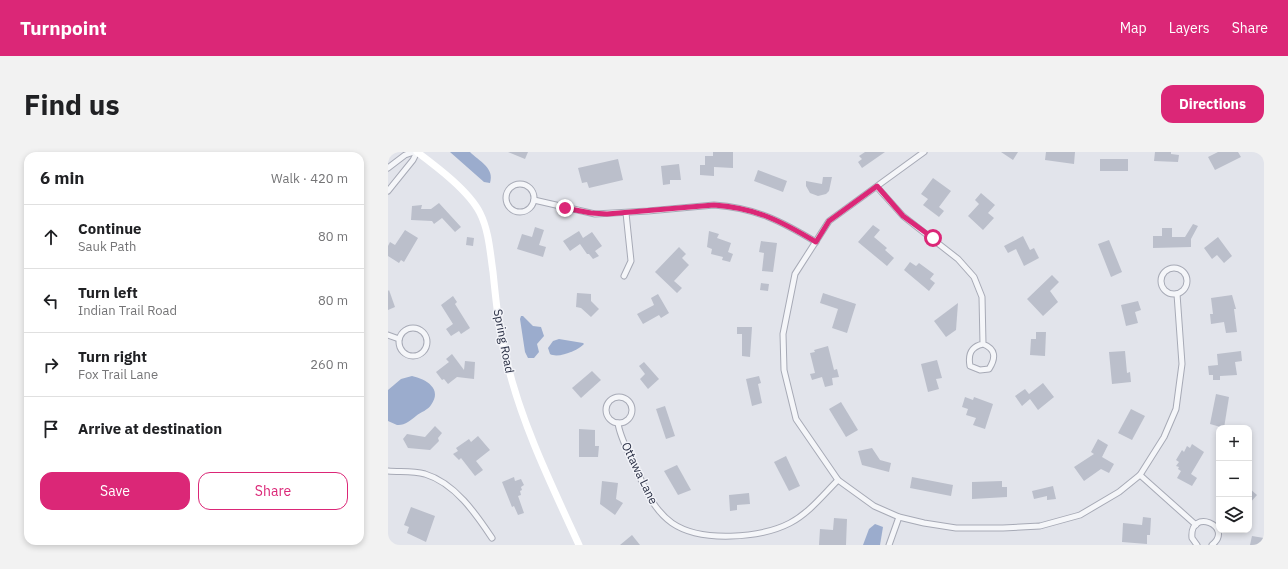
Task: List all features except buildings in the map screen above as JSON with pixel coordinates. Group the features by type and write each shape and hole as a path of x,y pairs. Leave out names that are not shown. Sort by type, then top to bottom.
{"street":[{"path":"388,168 405,155 416,152"},
{"path":"388,190 413,160 416,152"},
{"name":"Spring Road","path":"416,152 463,191 477,207 482,217 489,243 502,344 515,391 538,454 579,545"},
{"path":"924,152 829,221 795,274 783,334 784,370 796,419 838,480 862,499 899,517 956,528 1040,526 1080,515 1119,492 1140,475 1164,437 1176,409 1182,364 1176,294"},
{"path":"521,184 530,188 534,200 527,211 518,212 509,208 506,199 509,190 512,187 521,184"},
{"path":"877,186 903,216 945,248 974,277 982,297 983,344"},
{"path":"534,200 591,213 626,213 714,205 739,208 776,219 816,242"},
{"path":"624,276 631,261 626,213"},
{"path":"1172,267 1184,271 1187,276 1186,288 1176,294 1170,293 1162,285 1163,274 1167,269 1172,267"},
{"path":"417,328 424,332 427,344 422,353 410,356 403,351 398,338 407,330 417,328"},
{"path":"388,335 398,338"},
{"path":"983,344 989,346 994,352 995,360 989,369 980,370 970,366 969,359 970,351 977,345 983,344"},
{"name":"Ottawa Lane","path":"618,423 627,420 632,412 628,400 620,396 612,399 606,409 608,417 618,423 622,436 653,503 672,523 694,533 732,536 777,529 802,515 838,480"},
{"path":"388,471 414,472 439,480 463,501 492,538"},
{"path":"1140,475 1196,525"},
{"path":"889,545 899,517"},
{"path":"1197,545 1192,538 1192,533 1196,525 1207,521 1214,525 1218,536 1212,545"}],"water":[{"path":"450,152 470,152 488,169 491,178 490,183 484,182"},
{"path":"521,316 523,316 533,326 541,327 544,336 537,344 539,352 534,358 528,358 525,352 520,319"},
{"path":"559,339 584,344 578,349 563,355 550,354 548,348 553,341"},
{"path":"412,376 427,382 431,386 435,394 434,399 430,407 426,410 402,425 397,425 388,421 388,390 401,379"},
{"path":"875,524 883,527 880,545 863,545 869,529"}],"route":[{"path":"565,208 591,213 607,214 695,206 725,206 746,209 776,219 816,242 829,221 877,186 903,216 933,238"}]}
